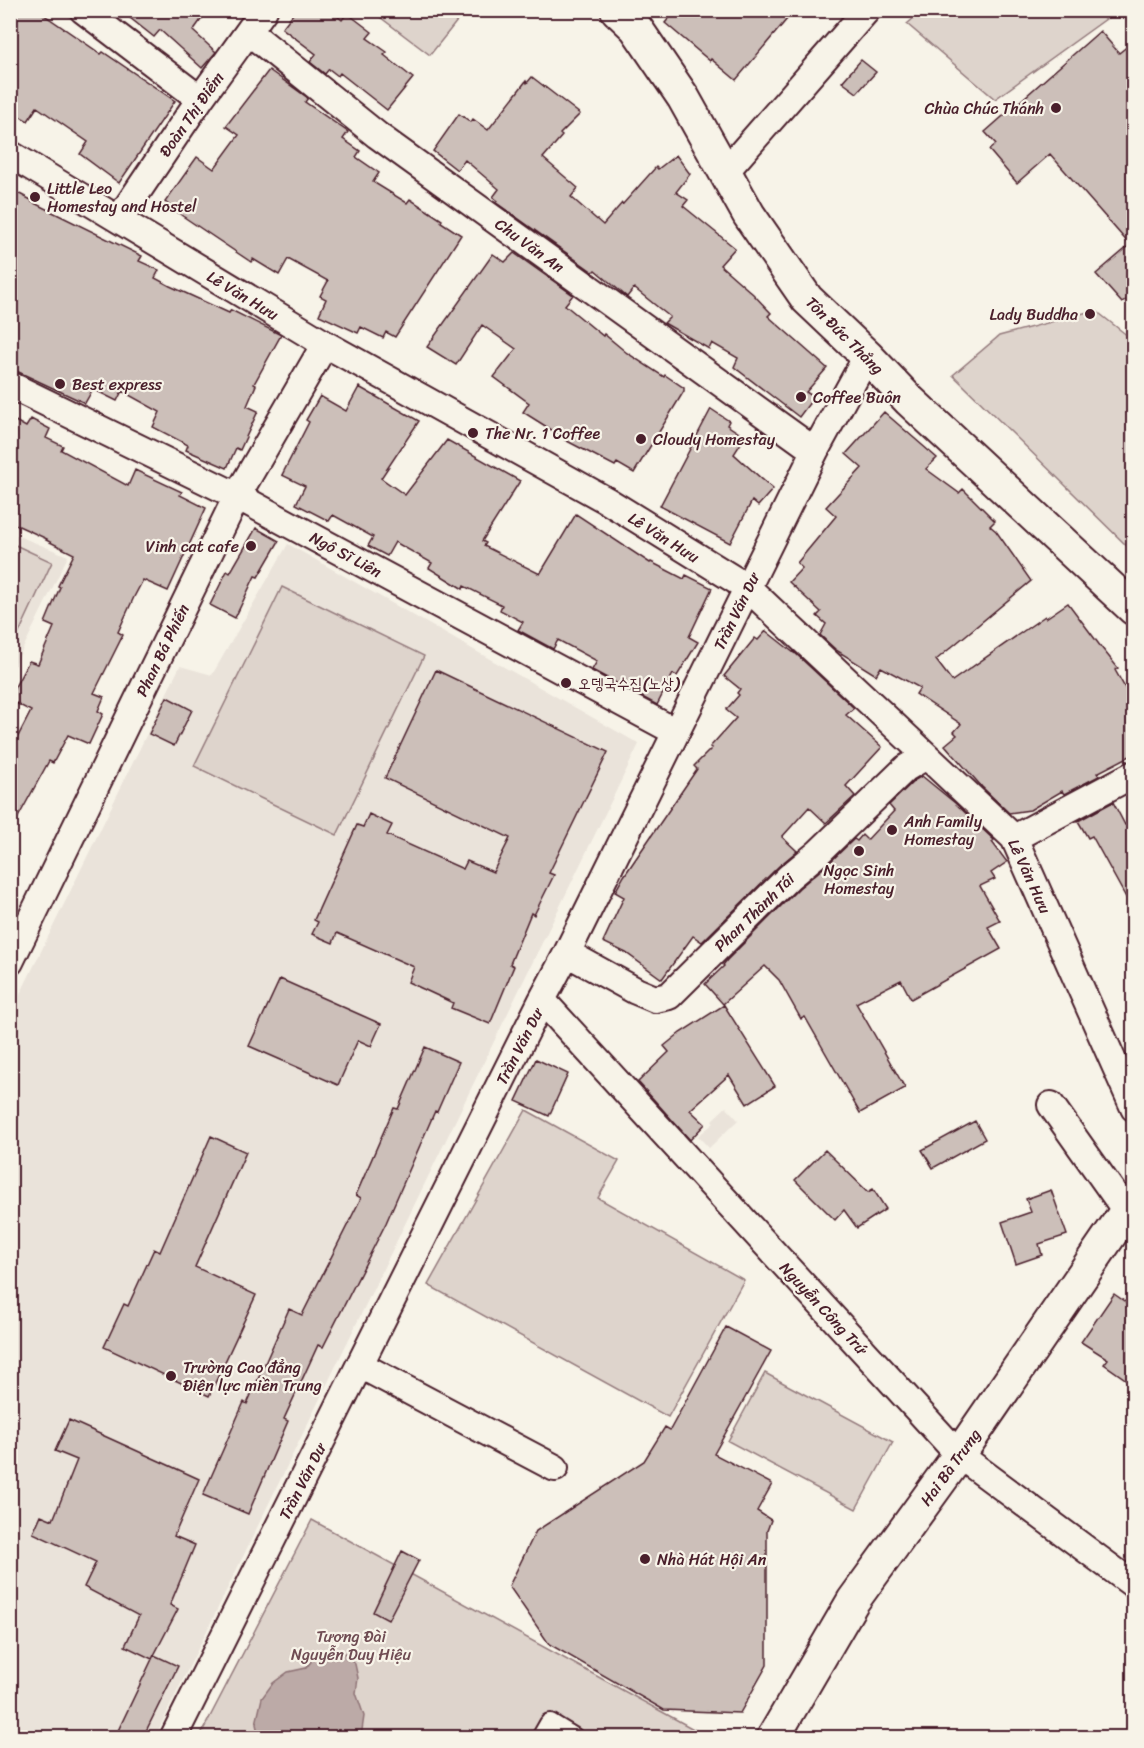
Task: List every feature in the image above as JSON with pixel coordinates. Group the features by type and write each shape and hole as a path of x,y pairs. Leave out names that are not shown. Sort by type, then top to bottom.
{"street":[{"path":"83,10 200,99"},
{"name":"Đoàn Thị Điểm","path":"118,219 264,10"},
{"name":"Tôn Đức Thắng","path":"617,10 636,28 683,98 749,215 807,298 909,400 1134,609"},
{"path":"725,172 867,10"},
{"name":"Chu Văn An","path":"249,32 377,135 816,451"},
{"name":"Lê Văn Hưu","path":"10,154 325,344 606,500 748,588 1014,838 1134,1108"},
{"name":"Phan Bá Phiến","path":"10,962 237,495 325,344"},
{"name":"Trần Văn Dư","path":"173,1737 816,451 867,356"},
{"name":"Ngô Sĩ Liên","path":"10,385 237,495 676,732"},
{"name":"Phan Thành Tái","path":"567,953 636,991 655,999 669,996 789,877 818,853 906,768 926,756"},
{"path":"1014,838 1134,774"},
{"name":"Nguyễn Công Trứ","path":"542,1000 959,1455 1134,1585"},
{"path":"1051,1105 1130,1205"},
{"name":"Hai Bà Trưng","path":"773,1737 853,1601 959,1455 1130,1205"},
{"path":"360,1365 555,1467"},
{"path":"542,1737 550,1724 573,1737"}],"shaded area":[{"path":"11,533 68,556 11,673"},
{"name":"Trường Cao đẳng Điện lực miền Trung","path":"288,544 639,744 155,1737 12,1738 10,1015 180,666 212,675"},
{"path":"726,1107 738,1120 709,1148 698,1136 714,1123 712,1120"},
{"path":"331,1650 345,1653 355,1664 358,1678 356,1693 364,1716 361,1737 259,1737 256,1724 262,1698 273,1683 288,1672 306,1668 317,1654"}],"green space":[{"path":"372,11 465,11 430,55"},
{"path":"922,11 1117,11 995,99 907,24"},
{"path":"1095,310 1133,340 1134,546 1130,549 953,375 999,336"},
{"path":"11,543 52,562 11,650"},
{"path":"282,587 424,656 337,835 194,766"},
{"path":"526,1110 619,1161 598,1198 744,1280 668,1417 428,1285"},
{"path":"765,1373 893,1442 856,1509 728,1441"},
{"name":"Tượng Đài Nguyễn Duy Hiệu","path":"312,1520 708,1737 199,1738"}],"building":[{"path":"10,10 37,10 175,101 119,183 80,154 88,142 37,107 28,121 10,111"},
{"path":"120,10 208,10 193,31 216,52 202,68 160,30 154,37"},
{"path":"296,10 330,10 342,20 347,13 372,32 367,38 387,52 384,55 413,78 387,110 340,73 338,76 329,69 325,74 310,62 316,54 282,28"},
{"path":"676,10 776,10 787,19 736,80 665,23"},
{"path":"1100,31 1119,53 1134,41 1134,294 1122,303 1096,274 1130,245 1050,154 1017,183 989,150 996,144 985,132"},
{"path":"861,60 876,72 857,93 842,82"},
{"path":"269,70 308,98 305,102 348,132 343,139 360,151 356,157 379,173 373,182 407,203 410,199 461,235 395,337 386,332 383,338 361,327 358,333 319,315 326,299 320,296 328,281 288,259 279,275 253,259 251,262 165,202 197,157 214,169 239,135 226,126"},
{"path":"532,77 580,114 560,134 562,136 543,158 578,188 571,197 603,225 656,167 658,169 676,155 690,174 676,192 688,200 683,206 735,248 720,265 771,313 768,316 827,368 806,392 814,397 799,417 734,367 738,358 712,343 709,349 664,323 670,317 634,288 627,297 595,270 593,272 495,202 497,200 493,197 499,189 465,160 457,170 433,151 459,114 471,122 473,119 488,130 526,81 527,83"},
{"path":"10,189 142,256 139,261 159,270 155,278 229,313 231,310 281,335 254,384 256,385 247,406 258,411 240,450 236,448 227,468 186,450 188,445 153,427 160,412 122,391 117,401 93,389 85,403 10,368"},
{"path":"514,253 573,295 565,305 603,336 604,334 627,353 684,388 634,473 617,463 615,466 565,440 523,412 529,403 494,377 516,349 482,325 456,365 427,347 493,254 505,262"},
{"path":"359,387 419,421 381,478 405,495 447,440 520,481 482,541 486,543 484,546 540,574 576,514 650,563 684,579 686,575 712,588 689,637 698,642 677,676 673,674 657,705 592,670 597,661 558,640 553,649 518,630 523,622 500,610 502,605 464,586 463,589 429,568 432,563 395,542 387,556 368,546 373,537 333,515 329,521 296,504 305,486 282,475 309,422 306,420 320,396 346,411"},
{"path":"711,409 729,421 727,425 745,437 734,454 773,489 758,506 752,501 730,543 660,506"},
{"path":"884,412 937,458 926,469 959,493 963,489 995,521 990,526 996,531 1031,581 936,660 952,681 1045,616 1046,618 1068,603 1118,668 1115,670 1134,704 1134,754 1097,773 1099,776 1064,794 1062,791 1030,810 1009,813 982,787 945,745 957,735 954,732 961,724 916,694 920,688 881,667 876,675 836,650 820,635 826,624 817,616 821,612 789,582 802,568 797,563 836,516 826,507 862,468 846,454"},
{"path":"10,418 26,427 31,419 50,429 46,438 63,446 61,450 128,486 135,470 182,492 180,495 206,508 168,591 143,580 134,597 118,632 123,635 94,693 104,697 98,711 103,714 89,744 68,735 53,763 49,761 10,832 10,752 31,711 10,700 10,696 29,661 38,664 54,627 45,623 60,587 58,586 74,554 10,522"},
{"path":"256,528 279,541 258,577 255,576 235,618 210,605 227,571 230,573"},
{"path":"766,631 794,652 854,708 846,715 882,747 846,786 855,796 826,823 809,807 782,837 797,851 702,942 693,936 662,979 626,953 603,942 624,897 615,892 697,769 694,766 736,718 726,710 739,695 737,693 740,689 724,676 755,638 758,640"},
{"path":"436,670 608,752 549,873 554,875 534,915 531,913 510,964 514,966 490,1024 451,1008 453,1003 408,982 414,967 337,933 333,943 312,934 318,922 314,920 357,825 363,827 369,814 392,825 387,835 463,869 467,861 493,872 510,838 385,778"},
{"path":"167,697 192,710 174,746 149,734"},
{"path":"922,776 994,840 992,842 1007,862 991,873 995,879 980,886 1000,921 988,927 1001,949 911,999 901,980 856,1003 905,1088 860,1113 805,1017 801,1019 779,980 765,966 723,1004 705,984 799,888 854,839 857,841 862,835 867,840 894,811 889,805"},
{"path":"1113,802 1125,825 1134,820 1134,912 1092,836 1088,838 1078,821"},
{"path":"280,979 381,1024 371,1046 358,1040 338,1085 249,1046"},
{"path":"724,1005 775,1086 747,1104 729,1075 690,1110 705,1124 690,1140 638,1082 669,1052 664,1046"},
{"path":"425,1047 459,1062 386,1223 323,1347 318,1345 284,1419 288,1421 248,1514 203,1495 244,1402 247,1404 289,1309 302,1315 361,1198 356,1195 394,1108 398,1109"},
{"path":"536,1059 568,1074 549,1116 516,1101"},
{"path":"975,1121 985,1139 933,1168 922,1150"},
{"path":"211,1136 246,1152 195,1267 256,1295 209,1396 104,1347 124,1304 128,1306 154,1249 160,1252"},
{"path":"825,1150 868,1192 873,1189 886,1209 857,1228 844,1210 835,1220 795,1180"},
{"path":"1051,1190 1067,1235 1039,1244 1042,1255 1016,1264 1002,1222 1031,1212 1026,1199"},
{"path":"1114,1294 1134,1308 1134,1385 1104,1364 1108,1359 1081,1342"},
{"name":"Nhà Hát Hội An","path":"726,1327 771,1351 714,1454 772,1484 757,1511 771,1520 767,1531 767,1665 740,1713 664,1710 549,1644 509,1586 536,1531 644,1461 665,1427 670,1430"},
{"path":"69,1420 199,1479 174,1536 195,1545 170,1605 178,1609 152,1659 125,1646 139,1616 84,1587 96,1562 33,1533 41,1515 53,1520 77,1460 55,1451"},
{"path":"402,1551 419,1560 388,1620 373,1612"},
{"path":"154,1655 178,1666 143,1737 115,1737"}],"place":[{"name":"Chùa Chúc Thánh","path":"1056,108"},
{"name":"Little Leo Homestay and Hostel","path":"35,197"},
{"name":"Lady Buddha","path":"1090,314"},
{"name":"Best express","path":"60,384"},
{"name":"Coffee Buôn","path":"801,397"},
{"name":"The Nr. 1 Coffee","path":"473,433"},
{"name":"Cloudy Homestay","path":"641,439"},
{"name":"Vinh cat cafe","path":"251,546"},
{"name":"오뎅국수집(노상)","path":"566,683"},
{"name":"Anh Family Homestay","path":"892,830"},
{"name":"Ngọc Sinh Homestay","path":"859,851"},
{"name":"Trường Cao đẳng Điện lực miền Trung","path":"171,1376"},
{"name":"Nhà Hát Hội An","path":"645,1559"}]}
